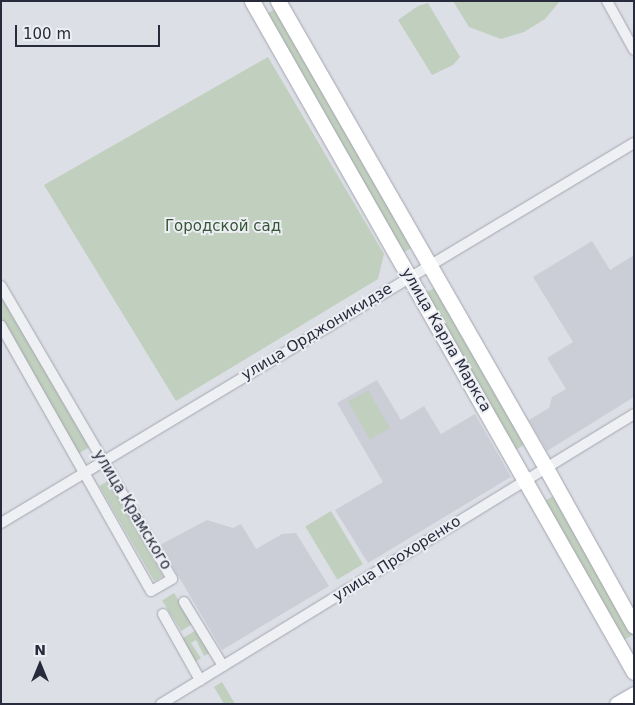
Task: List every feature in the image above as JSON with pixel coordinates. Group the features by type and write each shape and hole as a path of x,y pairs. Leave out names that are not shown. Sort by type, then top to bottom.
{"main road":[{"name":"улица Карла Маркса","path":"271,1 255,5 634,672"},
{"name":"улица Карла Маркса","path":"278,1 546,468 634,626"},
{"path":"617,704 634,694"}],"street":[{"path":"606,1 634,50"},
{"name":"улица Орджоникидзе","path":"1,522 634,143"},
{"name":"улица Крамского","path":"1,286 172,579 151,591 1,326"},
{"name":"улица Прохоренко","path":"161,704 634,414"},
{"path":"184,602 223,666"},
{"path":"163,614 200,680"}],"shaded area":[{"path":"592,241 610,270 634,255 634,397 547,451 529,420 549,408 552,397 566,389 547,358 573,342 533,277"},
{"path":"377,380 401,420 424,406 441,434 475,414 511,477 368,563 335,510 383,482 337,403"},
{"path":"207,520 233,528 241,524 256,549 282,534 296,533 329,586 222,650 160,545"}],"green space":[{"path":"453,1 560,1 545,19 524,32 501,39 469,27"},
{"path":"428,3 460,57 453,65 432,75 398,20 418,6"},
{"path":"275,9 412,247 404,252 266,14"},
{"name":"Городской сад","path":"268,57 384,254 378,279 176,401 44,185"},
{"path":"434,288 524,445 516,450 425,293"},
{"path":"1,295 89,447 71,458 1,337"},
{"path":"368,390 390,428 370,440 348,402"},
{"path":"108,481 163,576 154,581 99,486"},
{"path":"555,495 634,632 634,634 625,640 545,501"},
{"path":"331,511 363,564 337,580 305,526"},
{"path":"174,593 193,624 181,631 162,600"},
{"path":"198,629 211,652 204,656 196,640 191,643 201,658 195,662 181,639"},
{"path":"222,682 235,704 224,704 214,687"}]}
